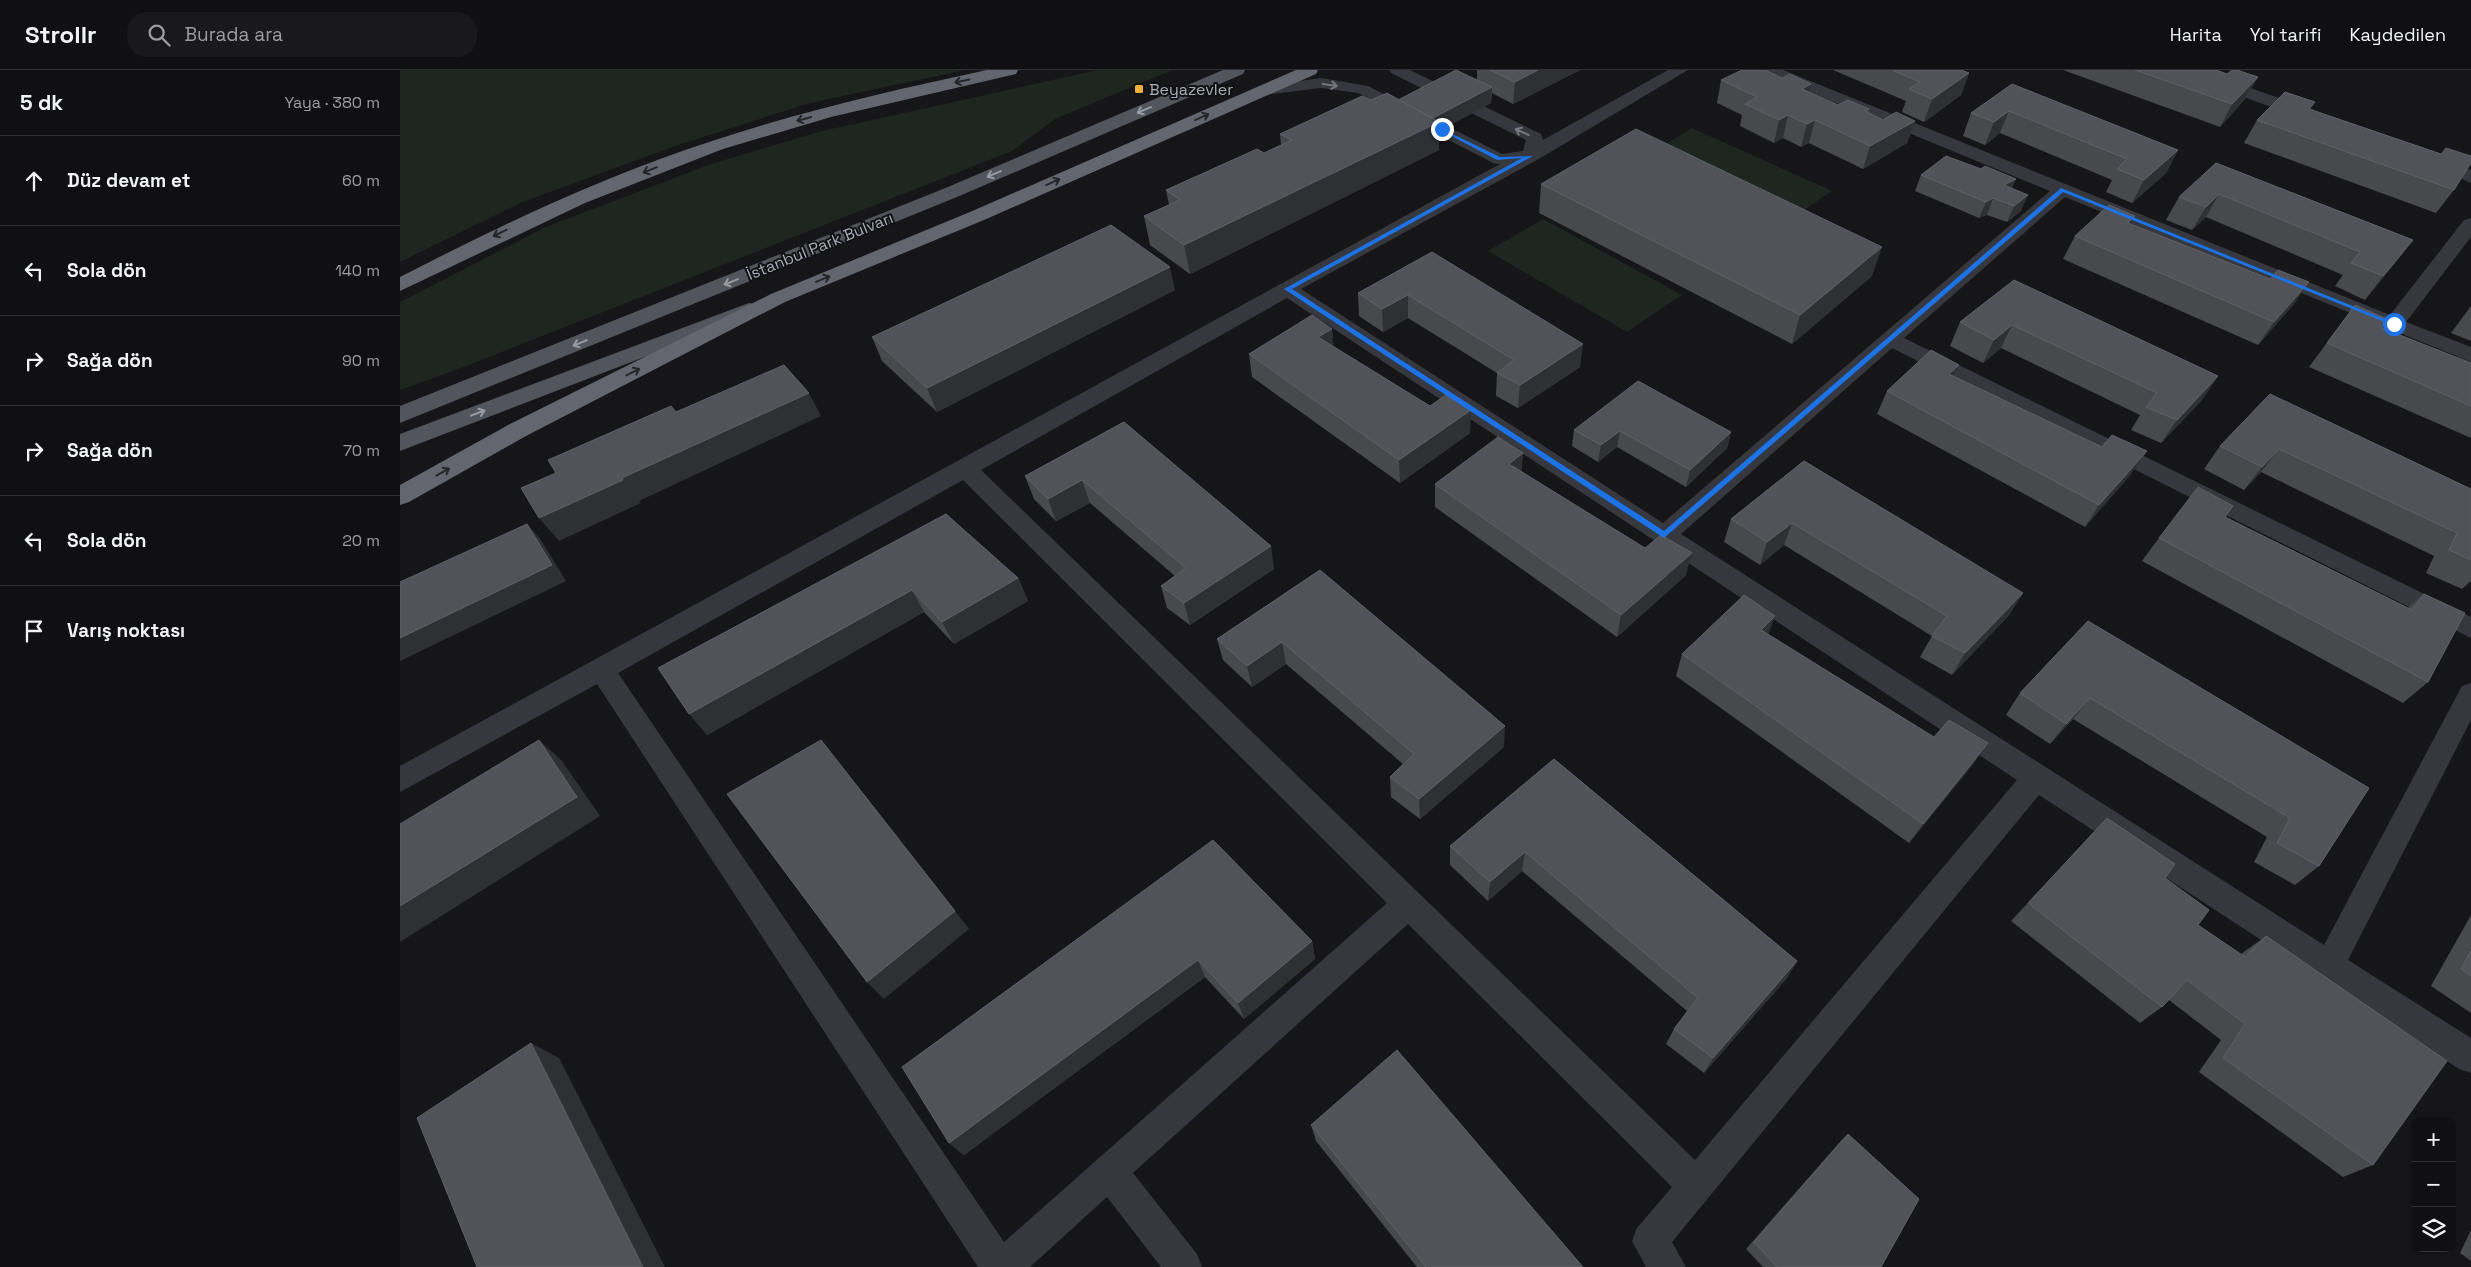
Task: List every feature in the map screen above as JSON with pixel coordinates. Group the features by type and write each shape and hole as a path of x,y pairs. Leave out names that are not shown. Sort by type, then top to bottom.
{"highway":[{"path":"400,285 504,231 677,160 762,130 860,103 1010,70"},
{"name":"İstanbul Park Bulvarı","path":"400,496 518,430 778,298 977,216 1310,70"}],"main road":[{"name":"İstanbul Park Bulvarı","path":"400,415 950,193 1237,70"},
{"path":"400,443 778,298"}],"lane":[{"path":"1397,70 1536,138 1531,156"},
{"path":"400,780 1531,156 1680,70"},
{"path":"1769,70 2471,356"},
{"path":"2182,70 2325,119"},
{"path":"1264,90 1321,83 1362,89 1499,159 1531,156"},
{"path":"2414,153 2459,170 2471,178"},
{"path":"1664,535 2063,189"},
{"path":"2394,324 2471,224"},
{"path":"1287,289 2036,778 2471,1057"},
{"path":"1890,339 2471,628"},
{"path":"966,469 1696,1186"},
{"path":"602,670 998,1267"},
{"path":"2329,966 2471,694"},
{"path":"1668,1267 1650,1241 2036,778"},
{"path":"1003,1267 1409,903"},
{"path":"1110,1172 1184,1267"}],"shaded area":[{"path":"400,70 965,70 810,103 678,145 520,203 400,262"},
{"path":"1098,70 1172,70 1055,119 1012,151 461,368 400,390 400,302 546,227 711,164 822,131"},
{"path":"1692,128 1832,191 1791,219 1650,154"},
{"path":"1543,219 1682,295 1627,332 1488,251"}],"building":[{"path":"1456,70 1492,87 1433,118 1398,100"},
{"path":"1490,70 1538,70 1515,82"},
{"path":"1742,70 1765,70 1782,78 1790,74 1811,84 1802,89 1838,105 1848,100 1869,109 1865,111 1883,120 1896,112 1915,121 1870,146 1815,120 1807,124 1788,115 1779,120 1745,104 1757,97 1721,80"},
{"path":"1892,70 1961,70 1969,73 1932,99 1909,89 1920,82"},
{"path":"2135,70 2216,70 2227,74 2232,70 2237,70 2258,77 2232,104"},
{"path":"2012,84 2178,150 2144,180 2117,169 2127,159 2009,111 1994,122 1971,113"},
{"path":"2285,92 2315,102 2309,109 2441,154 2446,148 2471,156 2471,163 2454,190 2257,120"},
{"path":"1387,93 1439,122 1184,245 1144,216 1180,200 1166,190 1257,149 1264,153 1292,140 1280,134 1362,96 1371,100"},
{"path":"1636,129 1882,247 1800,315 1541,184"},
{"path":"1946,156 1981,169 1985,166 2016,179 2004,185 2028,195 2014,206 1993,198 1986,202 1921,175"},
{"path":"2216,163 2413,240 2383,276 2351,263 2360,252 2219,194 2206,207 2179,197"},
{"path":"2109,205 2135,216 2128,223 2270,279 2278,270 2309,282 2274,322 2075,236"},
{"path":"1111,225 1170,267 927,388 872,337"},
{"path":"1432,252 1583,344 1520,385 1497,373 1514,360 1408,295 1382,309 1358,293"},
{"path":"2014,280 2218,376 2177,420 2146,407 2157,393 2012,325 1994,340 1960,322"},
{"path":"2355,305 2387,319 2382,328 2471,363 2471,406 2327,343"},
{"path":"1312,315 1332,329 1318,337 1430,406 1446,395 1471,410 1399,460 1249,354"},
{"path":"1931,350 1959,365 1949,374 2102,447 2112,435 2147,451 2099,505 1887,391"},
{"path":"784,365 809,393 539,518 521,488 556,473 548,460 671,406 676,412"},
{"path":"1638,381 1731,432 1690,470 1620,431 1601,445 1574,430"},
{"path":"2270,394 2471,489 2471,560 2449,550 2457,533 2279,449 2262,467 2220,446"},
{"path":"1124,422 1271,546 1184,603 1161,586 1186,568 1082,480 1048,499 1025,476"},
{"path":"1498,437 1523,453 1509,464 1645,548 1661,535 1692,553 1621,615 1435,484"},
{"path":"1804,461 2023,593 1965,653 1932,636 1947,616 1792,523 1767,542 1731,519"},
{"path":"2198,487 2233,506 2225,517 2412,610 2424,594 2465,613 2428,682 2159,538"},
{"path":"946,514 1018,578 942,622 912,590 689,714 658,668"},
{"path":"527,524 552,565 400,638 400,582"},
{"path":"1320,570 1505,726 1419,799 1390,777 1414,754 1282,642 1247,666 1217,639"},
{"path":"1744,595 1775,616 1761,630 1934,737 1949,720 1988,743 1923,824 1682,654"},
{"path":"2088,621 2369,788 2319,866 2277,843 2290,818 2090,698 2066,724 2020,693"},
{"path":"539,740 577,797 400,906 400,824"},
{"path":"821,740 955,911 867,982 727,794"},
{"path":"1554,759 1797,961 1713,1058 1674,1029 1698,998 1525,852 1490,882 1450,846"},
{"path":"2107,818 2175,864 2165,878 2209,910 2198,925 2245,957 2266,936 2447,1061 2373,1165 2223,1058 2245,1024 2187,980 2162,1007 2028,903"},
{"path":"1213,840 1312,941 1238,1003 1198,960 949,1143 902,1067"},
{"path":"2471,951 2471,976 2461,969"},
{"path":"531,1043 643,1267 477,1267 417,1118"},
{"path":"1397,1050 1583,1267 1426,1267 1311,1125"},
{"path":"1848,1134 1919,1199 1881,1267 1777,1267 1754,1242"}],"place":[{"name":"Beyazevler","path":"1139,89"}],"route":[{"path":"1442,129 1499,159 1531,156 1287,289 1664,535 2063,189 2394,324"}]}
